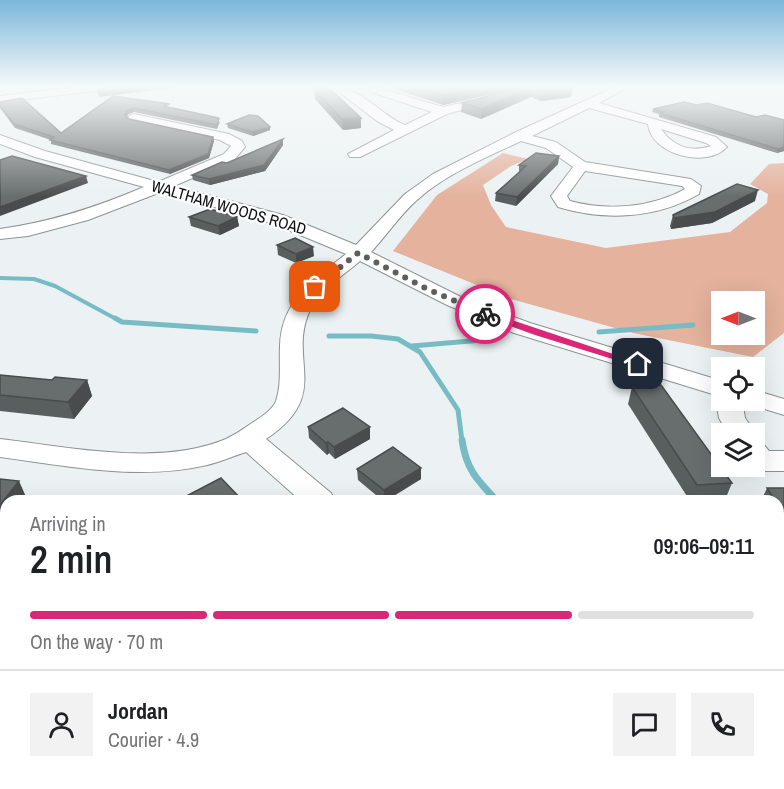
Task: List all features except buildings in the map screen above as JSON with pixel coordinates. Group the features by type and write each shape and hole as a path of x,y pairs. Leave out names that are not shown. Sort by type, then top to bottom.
{"street":[{"path":"0,234 77,220 160,186 236,151 237,144 224,137 162,124"},
{"path":"388,124 406,129"},
{"path":"355,154 416,124"},
{"path":"0,448 107,461 161,464 207,455 250,440 283,412 289,400 292,327 315,287 358,253 412,196 456,167 544,124"},
{"path":"519,136 551,145 581,166 686,182 693,186 693,191 670,202 625,211 592,212 564,204 559,196 581,166"},
{"name":"WALTHAM WOODS ROAD","path":"0,139 40,154 277,219 321,235 427,289 522,328 711,385"},
{"path":"765,401 784,407"},
{"path":"250,440 313,495"},
{"path":"765,461 784,461"}],"shaded area":[{"path":"503,153 528,159 511,166 483,185 491,205 506,227 606,248 730,232 767,203 768,194 750,184 769,164 784,163 784,333 753,357 633,333 511,299 393,251 437,195"}],"waterway":[{"path":"0,278 34,279 55,286 118,320"},
{"path":"115,318 122,322 256,331"},
{"path":"599,332 693,325"},
{"path":"329,336 371,336 398,339 420,352 458,410 462,441"},
{"path":"412,346 482,340"},
{"path":"462,440 470,467 491,495"}],"way so far":[{"path":"315,287 358,253 427,289 485,314"}],"route":[{"path":"485,314 538,334 638,364"}]}
